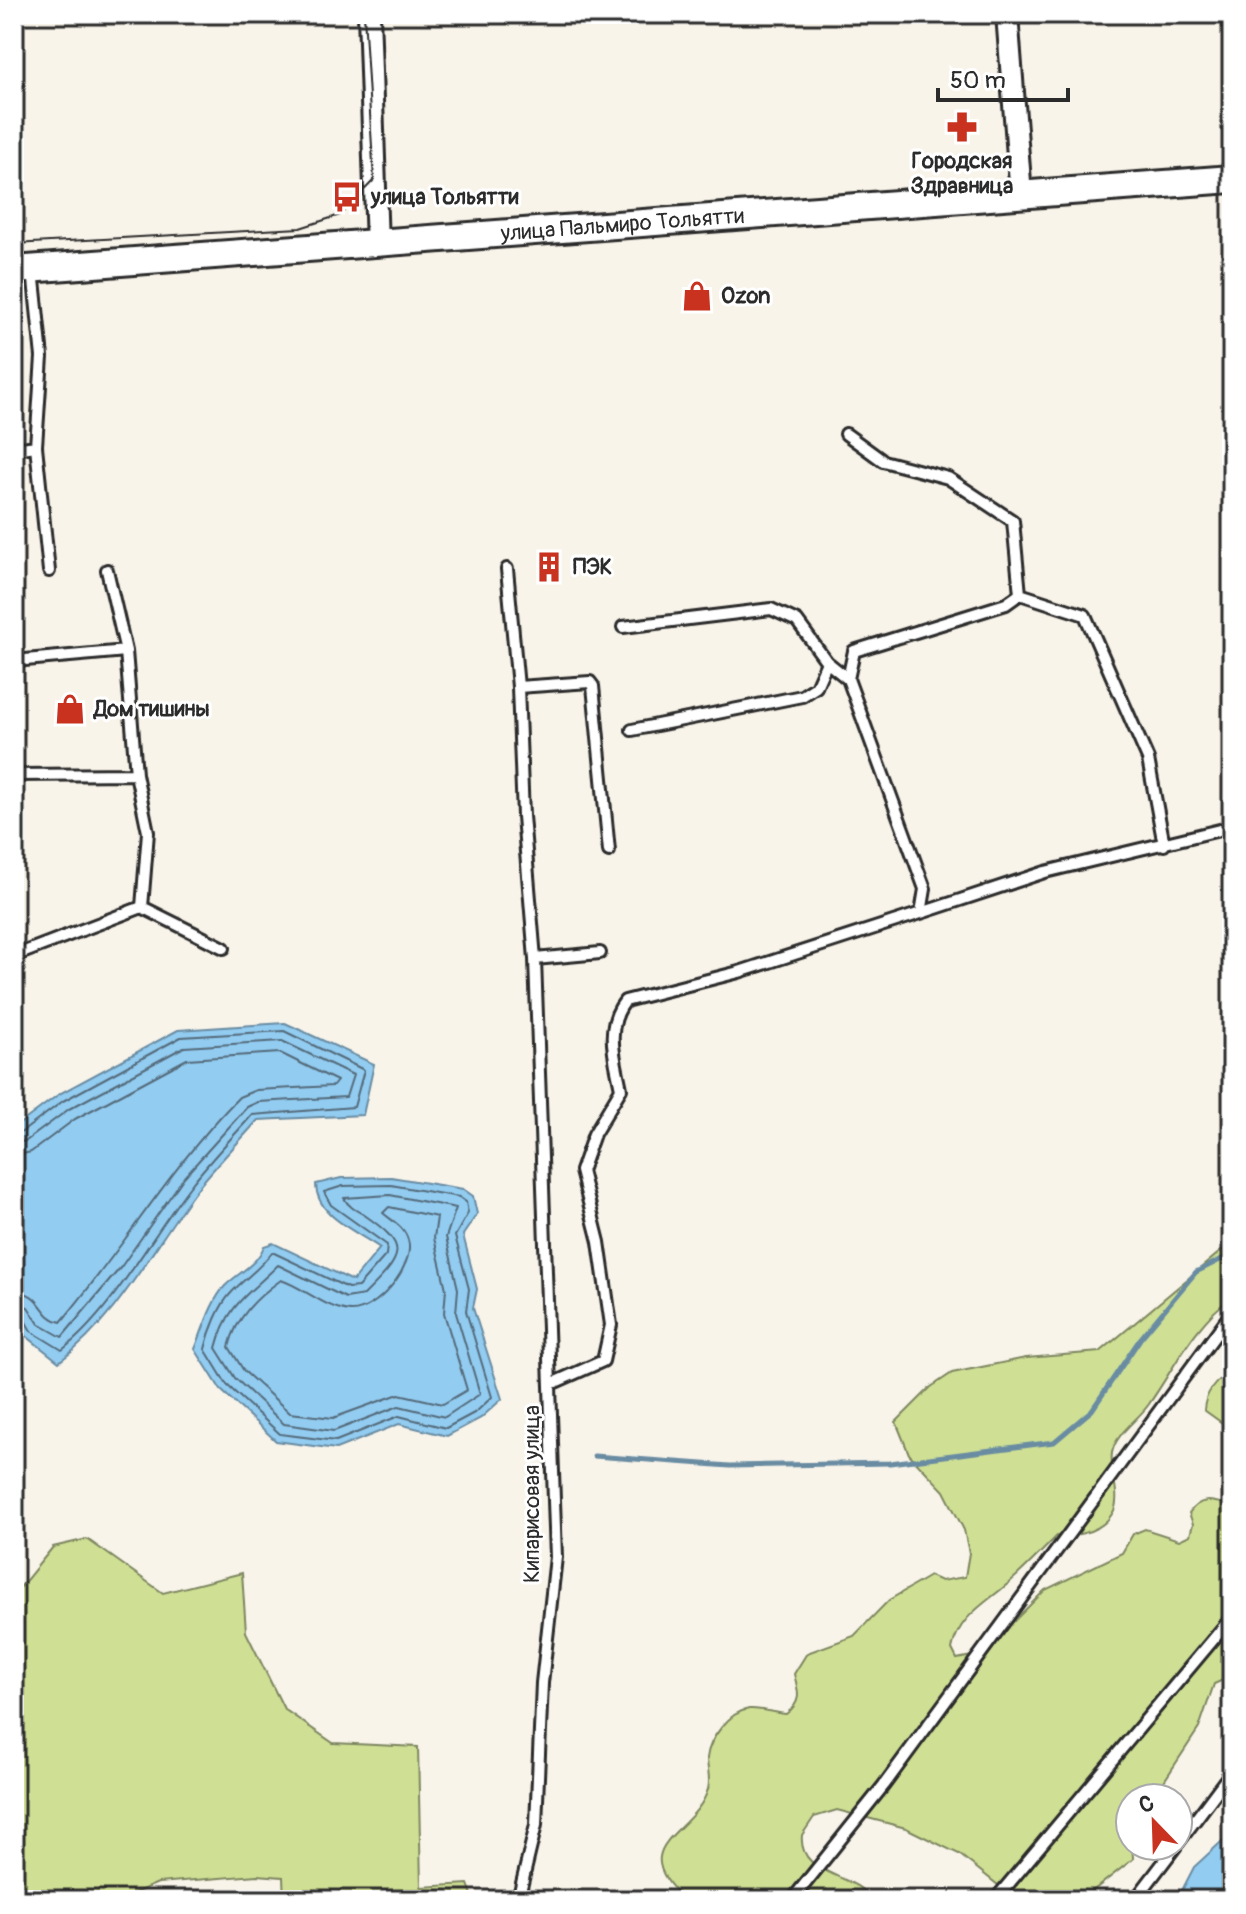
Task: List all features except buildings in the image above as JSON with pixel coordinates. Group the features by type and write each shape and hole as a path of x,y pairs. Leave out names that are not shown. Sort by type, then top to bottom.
{"street":[{"path":"369,14 377,245"},
{"path":"1007,14 1021,195"},
{"name":"улица Пальмиро Тольятти","path":"23,270 1232,179"}],"lane":[{"path":"23,270 42,357 36,446 49,571"},
{"path":"846,434 883,461 948,478 1013,521 1020,594"},
{"path":"14,449 36,446"},
{"name":"Кипарисовая улица","path":"507,569 518,687 535,959 556,1557 542,1683 536,1825 518,1900"},
{"path":"107,570 126,651 136,774 148,832 142,907"},
{"path":"848,679 854,651 1006,604 1020,594"},
{"path":"1020,594 1085,615 1148,759 1164,845"},
{"path":"623,627 771,609 797,621 827,662 848,679 925,889 921,913"},
{"path":"14,661 126,651"},
{"path":"632,730 802,696 816,687 827,662"},
{"path":"518,687 590,682 593,686 609,851"},
{"path":"14,775 136,774"},
{"path":"551,1384 603,1361 611,1325 599,1242 581,1171 594,1134 621,1089 611,1041 615,1014 625,1001 739,972 1045,872 1232,827"},
{"path":"14,956 142,907 224,948"},
{"path":"535,959 600,953"},
{"path":"792,1900 884,1785 1232,1312"},
{"path":"995,1900 1232,1617"},
{"path":"1194,1822 1232,1771"},
{"path":"1135,1900 1164,1862"}],"green space":[{"path":"1232,1242 1232,1297 1196,1333 1149,1404 1114,1446 1112,1460 1116,1500 1112,1514 1095,1529 1057,1536 968,1618 952,1649 957,1659 981,1654 1045,1590 1122,1553 1133,1534 1145,1529 1179,1540 1190,1535 1193,1524 1189,1513 1197,1504 1211,1501 1228,1505 1232,1502 1232,1676 1214,1684 1199,1728 1164,1782 1114,1782 1114,1862 1129,1862 1090,1893 1071,1900 1049,1900 1003,1889 959,1854 906,1828 837,1810 814,1817 802,1835 803,1849 817,1866 852,1884 872,1900 685,1900 667,1881 660,1865 661,1852 668,1840 701,1805 709,1785 709,1751 727,1721 749,1709 786,1714 797,1701 794,1674 807,1653 854,1636 889,1600 930,1576 941,1581 965,1577 969,1553 964,1530 944,1491 909,1454 896,1422 931,1387 952,1373 1026,1358 1100,1352"},
{"path":"1232,1371 1232,1430 1204,1410 1212,1387"},
{"path":"87,1539 163,1593 242,1573 246,1632 284,1709 333,1743 418,1747 421,1887 468,1884 474,1900 284,1900 283,1877 257,1875 158,1883 118,1900 14,1900 14,1595 53,1547"}],"water":[{"path":"285,1023 374,1064 363,1115 258,1120 197,1189 134,1281 99,1325 59,1362 25,1335 14,1315 14,1128 59,1094 178,1030"},
{"path":"391,1177 463,1189 473,1196 477,1214 463,1235 477,1289 473,1308 502,1399 481,1418 447,1436 399,1424 336,1449 276,1441 221,1390 195,1349 208,1316 225,1286 252,1263 264,1246 273,1243 353,1281 380,1248 330,1214 318,1195 316,1184 341,1178"},
{"path":"1232,1832 1232,1900 1177,1900 1194,1867"}],"waterway":[{"path":"594,1456 730,1466 890,1463 1054,1442 1092,1410 1140,1339 1196,1272 1230,1255"}],"tram line":[{"path":"14,244 300,228 340,215 374,180 364,14"}],"place":[{"name":"Городская Здравница","path":"962,127"},
{"name":"улица Тольятти","path":"347,197"},
{"name":"Ozon","path":"697,296"},
{"name":"ПЭК","path":"549,567"},
{"name":"Дом тишины","path":"70,709"}]}
